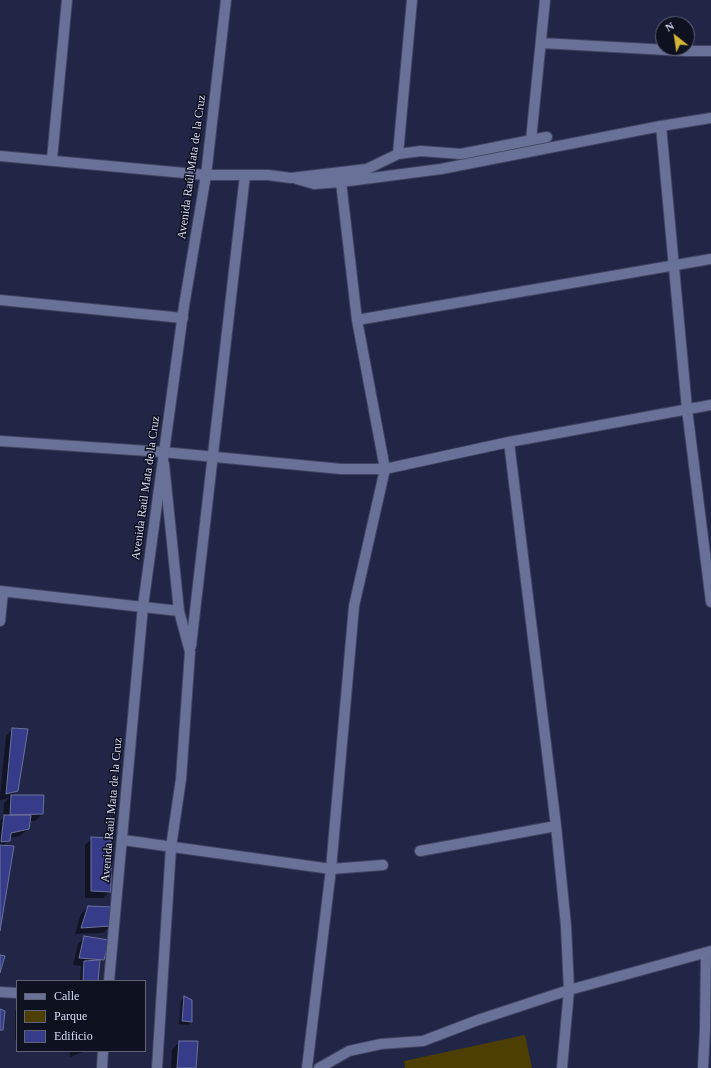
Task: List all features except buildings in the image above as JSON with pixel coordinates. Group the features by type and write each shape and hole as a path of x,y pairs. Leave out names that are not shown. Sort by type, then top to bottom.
{"street":[{"path":"52,160 67,0"},
{"name":"Avenida Raúl Mata de la Cruz","path":"109,980 143,606 163,452 206,175 226,0"},
{"path":"398,154 412,0"},
{"path":"532,140 545,0"},
{"path":"541,43 686,52 711,51"},
{"path":"0,156 206,175 268,175 291,178 314,184 341,182 440,169 661,126 711,118"},
{"path":"661,126 688,409 711,602"},
{"path":"291,178 367,169 398,154 421,151 461,154 547,137"},
{"path":"157,1068 171,847 181,779 190,652 245,175"},
{"path":"307,1068 331,869 354,606 385,469 357,320 341,182"},
{"path":"357,320 674,267 711,259"},
{"path":"0,300 183,318"},
{"path":"0,441 163,452 341,468 385,469 509,442 711,405"},
{"path":"509,442 556,826 566,926 569,990 562,1068"},
{"path":"163,452 179,611 190,652"},
{"path":"0,621 2,591 179,611"},
{"path":"420,851 556,826"},
{"path":"122,840 331,869 383,865"},
{"path":"319,1068 349,1051 381,1044 423,1041 478,1020 569,990 709,952 703,1068"},
{"path":"0,992 16,993"},
{"path":"102,1068 103,1052"}],"green space":[{"path":"525,1035 532,1068 405,1068 404,1061"}]}
